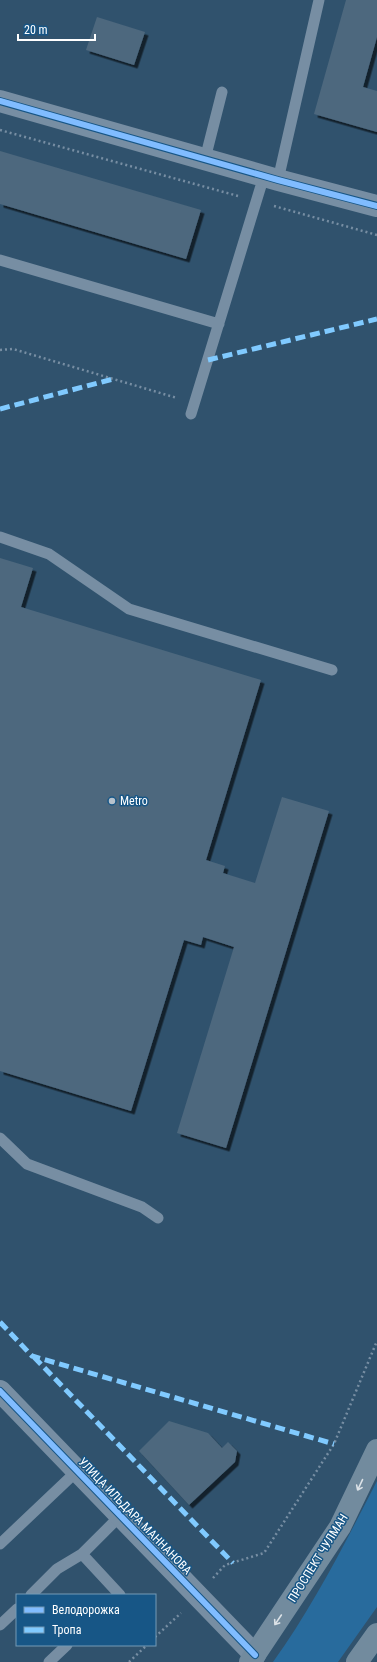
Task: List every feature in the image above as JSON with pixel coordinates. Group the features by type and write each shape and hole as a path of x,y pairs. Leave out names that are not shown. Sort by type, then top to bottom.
{"main road":[{"name":"ПРОСПЕКТ ЧУЛМАН","path":"252,1659 340,1527 377,1450"},
{"path":"357,1662 377,1634"}],"street":[{"path":"0,101 271,178 377,206"},
{"name":"УЛИЦА ИЛЬДАРА МАННАНОВА","path":"0,1391 197,1596 252,1659"}],"lane":[{"path":"193,409 256,202 271,178 319,0"},
{"path":"205,159 222,92"},
{"path":"0,260 219,324"},
{"path":"0,537 49,554 129,609 332,670"},
{"path":"0,1138 27,1164 142,1207 158,1218"},
{"path":"0,1544 77,1471"},
{"path":"32,1594 58,1569 82,1554 120,1516"},
{"path":"82,1554 119,1594"},
{"path":"0,1625 16,1610"},
{"path":"49,1662 66,1646"}],"path":[{"path":"0,130 377,235"},
{"path":"0,350 13,349 193,409"},
{"path":"156,1636 184,1610 225,1565 264,1553 334,1444 377,1341"},
{"path":"129,1662 146,1646"}],"shaded area":[{"path":"377,1481 377,1607 338,1662 273,1662 315,1596"}],"building":[{"path":"346,0 377,0 377,37 363,87 377,91 377,132 314,114"},
{"path":"97,17 145,32 134,65 86,50"},
{"path":"0,151 201,210 186,259 0,204"},
{"name":"Metro","path":"0,558 33,568 21,607 261,680 206,860 225,866 223,873 255,883 282,797 329,811 226,1148 177,1133 234,947 203,937 201,945 184,940 131,1111 0,1071"},
{"path":"169,1421 208,1433 222,1448 228,1442 237,1451 235,1462 189,1505 139,1451"}],"marked path":[{"path":"208,360 377,319"},
{"path":"0,409 113,379"},
{"path":"0,1322 32,1356 334,1444"},
{"path":"34,1357 233,1563"}],"cycle path":[{"path":"0,101 278,180 377,206"},
{"path":"0,1391 255,1655"}],"place":[{"name":"Metro","path":"112,801"}]}
